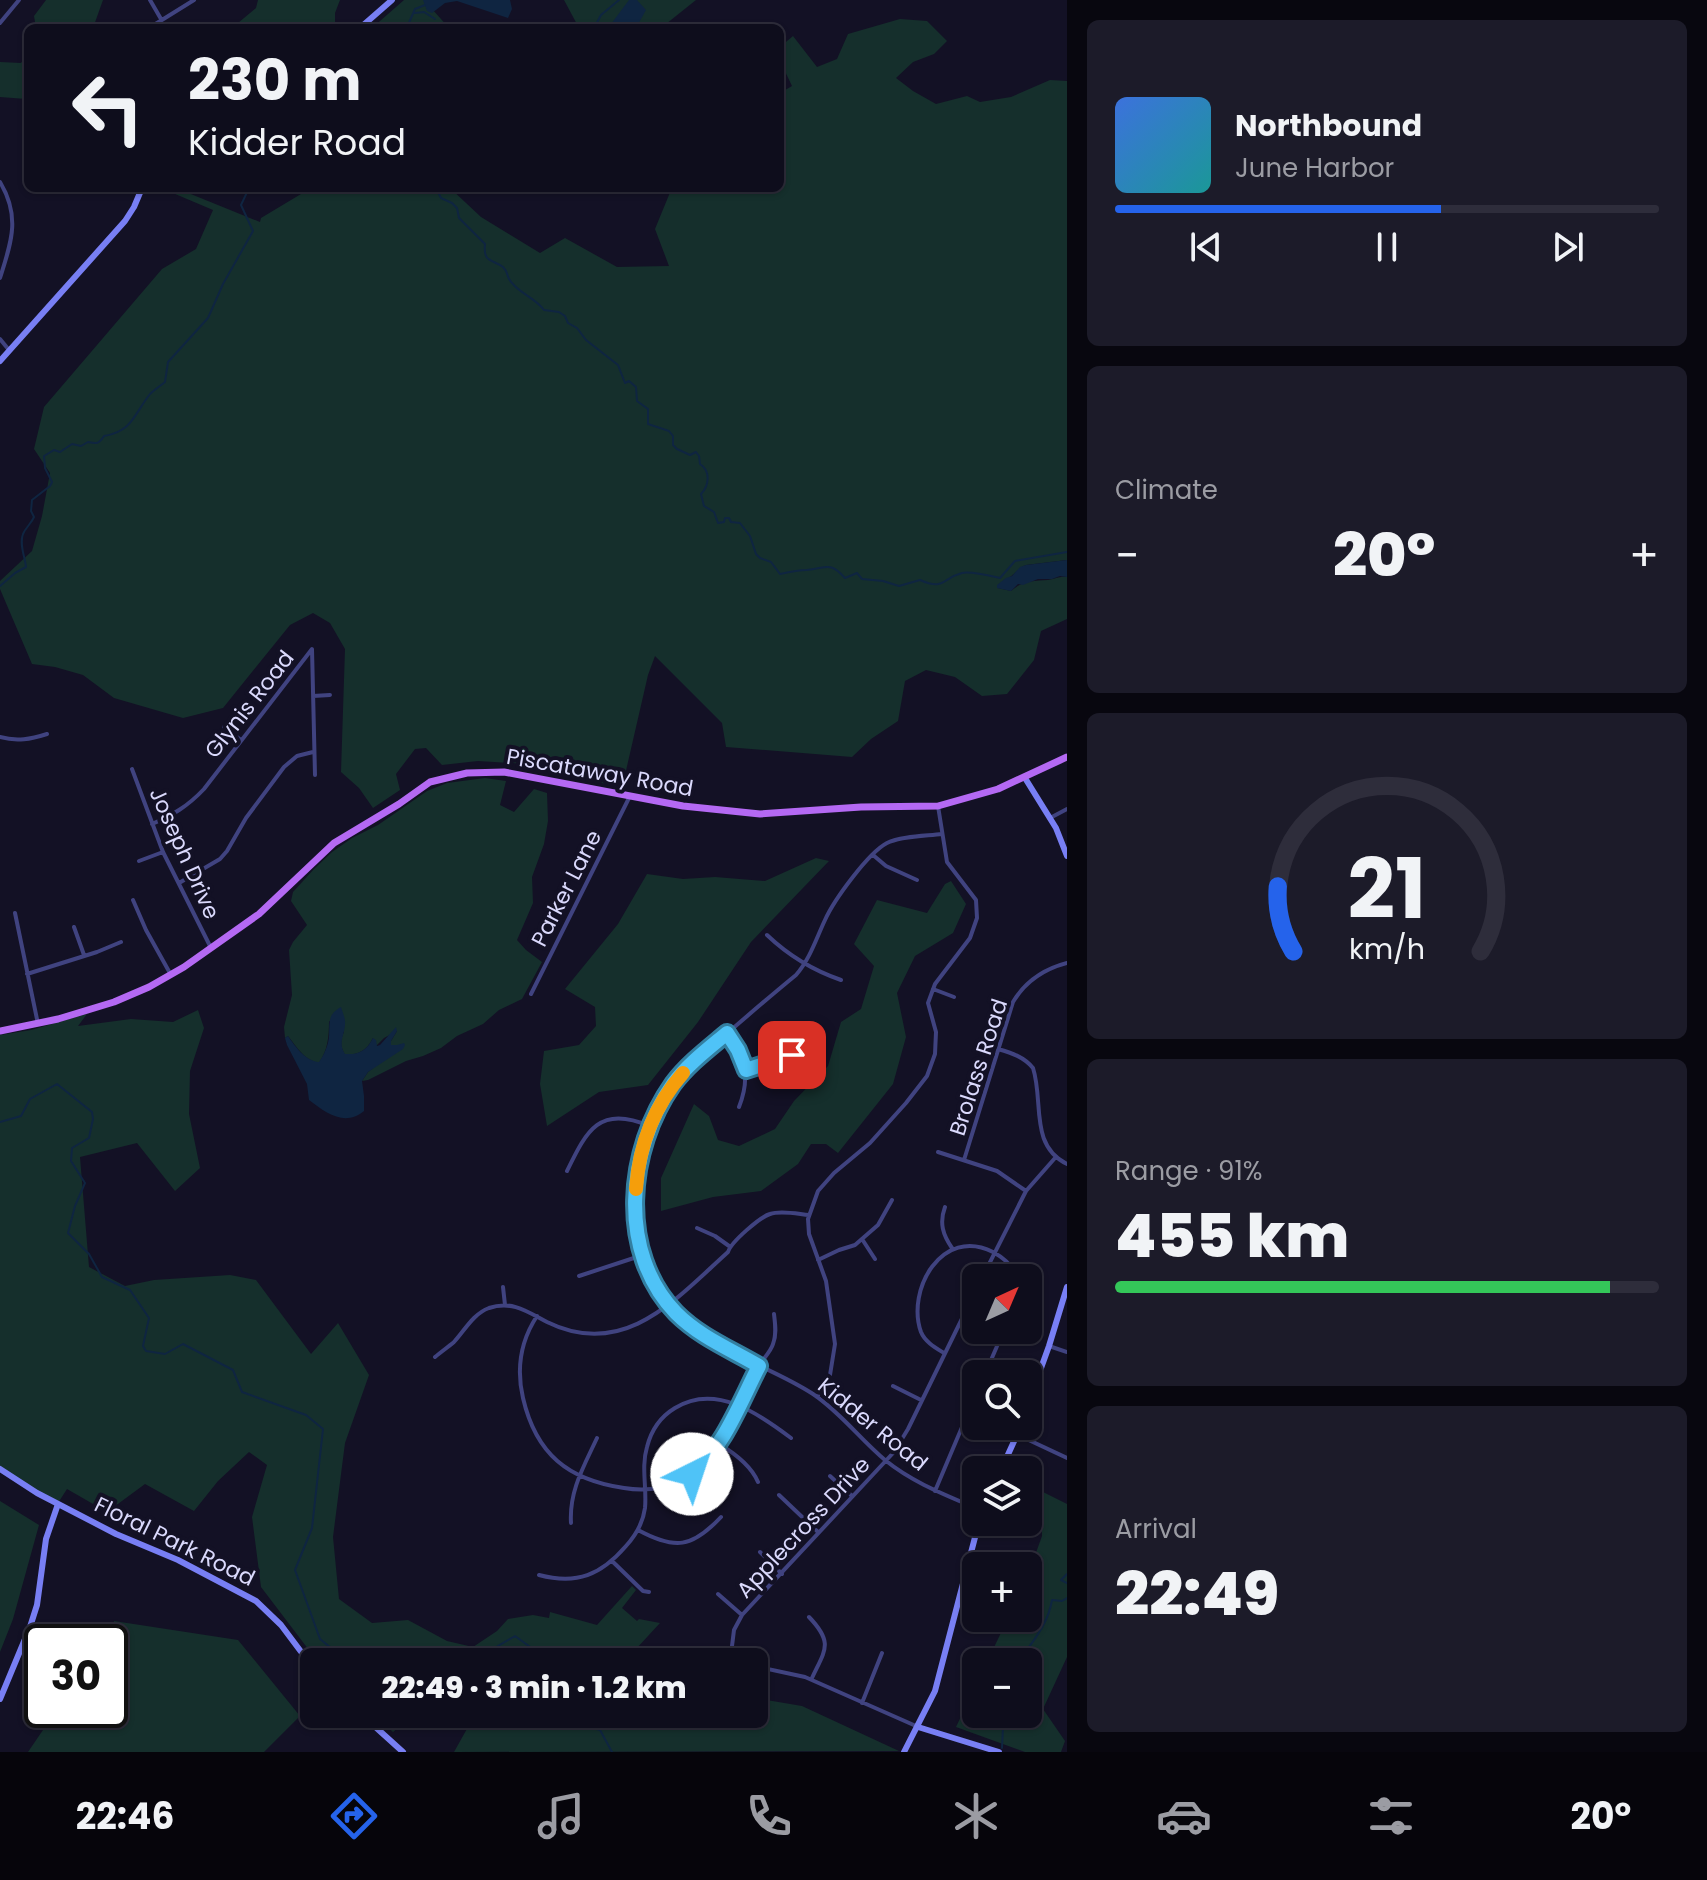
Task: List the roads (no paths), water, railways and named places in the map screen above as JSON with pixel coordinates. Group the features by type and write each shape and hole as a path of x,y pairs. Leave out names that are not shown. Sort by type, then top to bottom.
{"main road":[{"name":"Piscataway Road","path":"0,1031 38,1024 114,1002 171,975 259,914 331,845 435,780 481,771 504,772 683,806 744,814 938,806 999,789 1067,757"}],"street":[{"path":"0,23 19,0"},
{"path":"150,0 161,20"},
{"path":"155,24 194,0"},
{"path":"365,24 392,0"},
{"path":"0,182 10,201 13,232 0,278"},
{"path":"0,361 125,221 140,192"},
{"path":"0,339 9,350"},
{"name":"Glynis Road","path":"152,824 172,816 194,800 312,649 315,775"},
{"path":"313,696 330,695"},
{"path":"224,727 241,740"},
{"path":"0,737 15,741 47,734"},
{"path":"178,884 220,859 284,767 297,756 313,752"},
{"name":"Joseph Drive","path":"132,769 163,852 211,948"},
{"path":"1025,778 1062,840 1067,856"},
{"name":"Parker Lane","path":"531,994 630,796"},
{"path":"817,1397 830,1375 835,1344 826,1281 809,1234 809,1215 818,1191 870,1143 927,1076 935,1054 936,1032 928,1003 933,989 970,938 977,918 976,900 947,862 938,806"},
{"path":"1050,818 1067,809"},
{"name":"Kidder Road","path":"942,834 893,841 873,855 830,910 804,965 796,975 681,1075 660,1104 650,1126 639,1160 635,1195 643,1255 669,1304 691,1326 705,1337 817,1397 902,1473 962,1502"},
{"path":"139,861 163,852"},
{"path":"873,855 886,866 917,880"},
{"path":"133,900 171,975"},
{"path":"15,913 38,1024"},
{"path":"74,927 84,955"},
{"path":"767,935 804,965 841,980"},
{"path":"27,974 121,942"},
{"name":"Brolass Road","path":"964,1160 1013,1002 1019,991 1033,979 1067,963"},
{"path":"933,989 954,997"},
{"path":"727,1033 746,1070 739,1107"},
{"path":"998,1049 1023,1058 1033,1068 1040,1126 1048,1149 1055,1158 1067,1164"},
{"path":"746,1070 783,1060 803,1050"},
{"path":"567,1171 584,1137 600,1123 626,1118 650,1126"},
{"path":"938,1152 1003,1174 1026,1191"},
{"path":"989,1264 1026,1191 1055,1158"},
{"path":"818,1260 855,1245 878,1225 892,1200"},
{"path":"945,1207 943,1229 952,1248"},
{"path":"435,1357 477,1315 491,1307 505,1305 520,1308 555,1326 575,1332 601,1334 639,1325 669,1304 728,1252 729,1246 746,1230 771,1214 809,1215"},
{"path":"697,1228 729,1246"},
{"path":"862,1239 875,1259"},
{"path":"944,1353 923,1336 918,1306 928,1273 936,1261 952,1248 971,1246 994,1253 1009,1264"},
{"path":"579,1276 643,1255"},
{"path":"503,1287 505,1305"},
{"path":"1042,1365 1067,1287"},
{"path":"537,1316 524,1341 519,1380 532,1429 559,1464 579,1477 612,1486 646,1490 669,1486 689,1477 705,1463 719,1444 773,1345 776,1332 774,1314"},
{"name":"Applecross Drive","path":"732,1648 734,1630 742,1615 887,1461 908,1429 962,1318"},
{"path":"1049,1346 1067,1352"},
{"path":"893,1386 921,1400"},
{"path":"539,1575 560,1580 576,1579 596,1572 612,1561 638,1530 645,1511 644,1459 647,1445 654,1429 680,1405 696,1399 722,1399 739,1405 791,1438"},
{"path":"935,1491 962,1427"},
{"path":"571,1523 571,1504 579,1477 597,1438"},
{"path":"1029,1440 1067,1458"},
{"path":"719,1444 745,1464 758,1482"},
{"name":"Floral Park Road","path":"0,1469 116,1534 178,1560 256,1601 281,1625 300,1650"},
{"path":"830,1476 853,1497"},
{"path":"779,1495 818,1533"},
{"path":"0,1699 37,1605 46,1539 58,1504"},
{"path":"638,1530 664,1542 683,1543 698,1538 721,1517"},
{"path":"904,1752 928,1708 940,1677 975,1536"},
{"path":"760,1552 782,1574"},
{"path":"612,1561 643,1591 649,1592"},
{"path":"718,1594 742,1615"},
{"path":"809,1617 820,1629 826,1643 811,1679"},
{"path":"862,1703 882,1653"},
{"path":"768,1669 811,1679 918,1727 999,1752"},
{"path":"376,1728 403,1752"}],"water":[{"path":"423,0 510,0 512,9 508,18 457,1 445,3 432,13 427,11"},
{"path":"629,0 637,0 646,10 638,24 611,24"},
{"path":"1067,560 1067,577 1018,584 1011,591 997,588 1020,567"},
{"path":"341,1007 345,1019 342,1042 345,1054 362,1051 373,1038 377,1046 380,1045 396,1027 391,1045 405,1045 368,1072 362,1081 364,1111 350,1118 329,1113 309,1100 307,1084 285,1038 288,1036 305,1056 319,1062 328,1044 331,1016"}],"waterway":[{"path":"596,24 601,15 619,0"},
{"path":"408,24 415,9 425,5"},
{"path":"415,13 424,12 435,19"},
{"path":"0,586 26,567 22,538 34,517 32,500 52,482 45,468 44,456 54,450 60,452 72,444 98,443 104,436 127,426 150,394 165,382 168,362 208,318 253,231 241,205 247,192"},
{"path":"438,192 441,198 457,208 459,218 485,244 487,258 503,267 517,288 544,310 565,316 586,340 618,365 625,383 629,381 636,387 637,401 648,409 648,424 669,431 677,449 690,455 696,452 707,474 707,483 701,494 704,506 714,512 718,523 724,522 725,518 740,523 750,536 756,554 771,562 780,574 828,567 836,569 845,578 857,573 862,579 899,586 920,580 939,584 966,573 1000,578 1015,561 1067,552"},
{"path":"0,1122 21,1116 30,1099 57,1084 92,1112 89,1138 72,1148 71,1161 85,1183 68,1233 89,1254 102,1277 130,1290 149,1318 143,1346 146,1351 165,1354 183,1344 233,1370 242,1392 306,1415 323,1429 312,1528 295,1570 320,1639 331,1648"},
{"path":"1067,1574 1061,1580 1067,1583"},
{"path":"1028,1648 1043,1625 1052,1600 1067,1598"},
{"path":"495,1648 515,1636 532,1648"},
{"path":"593,1728 600,1730 612,1752"},
{"path":"1002,1748 1003,1728"}]}
